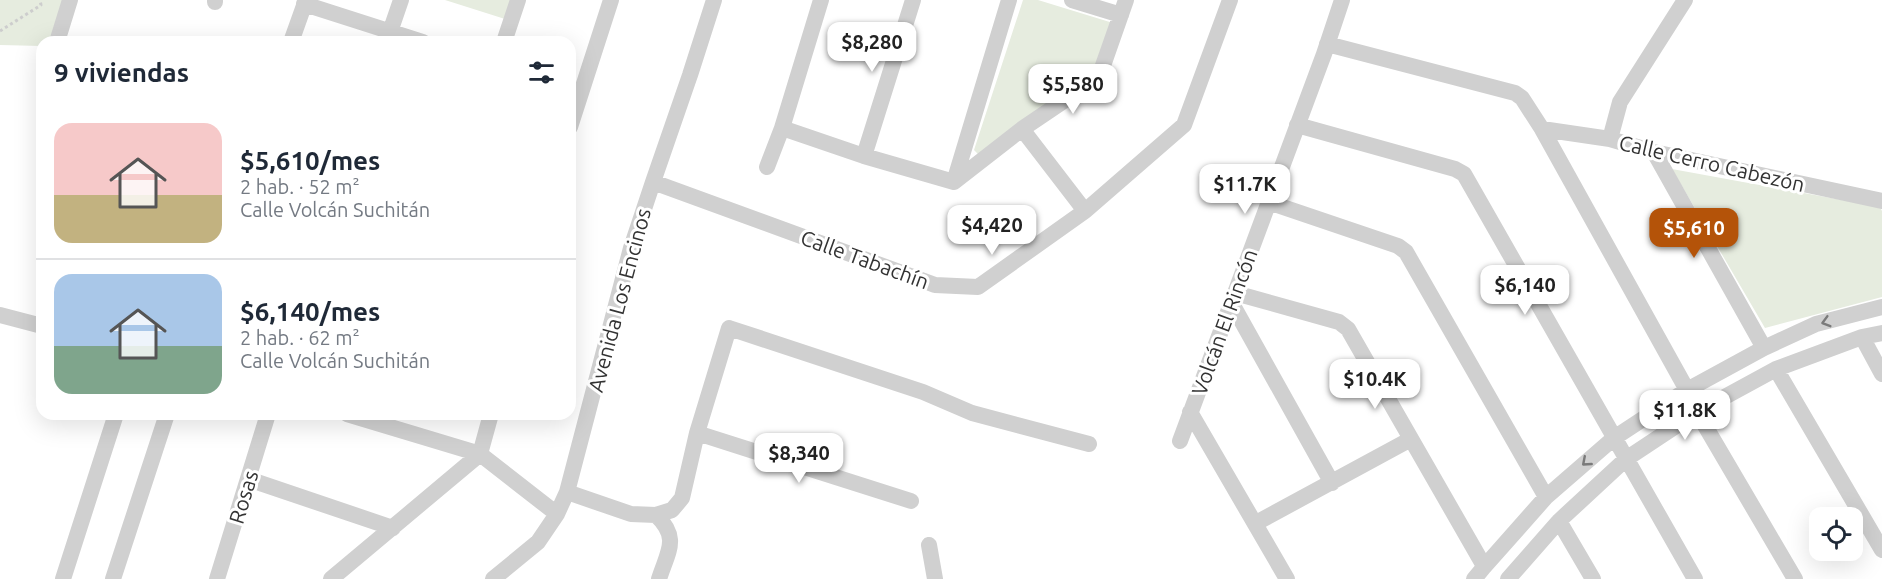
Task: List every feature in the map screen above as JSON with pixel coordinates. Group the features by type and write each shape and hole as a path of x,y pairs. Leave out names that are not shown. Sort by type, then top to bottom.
{"street":[{"path":"59,36 70,0"},
{"path":"390,32 401,0"},
{"path":"506,36 518,0"},
{"path":"576,89 611,0"},
{"name":"Avenida Los Encinos","path":"493,579 538,542 557,514 567,492 631,248 714,0"},
{"path":"767,167 782,128 821,0"},
{"path":"864,156 913,0"},
{"path":"954,182 1009,0"},
{"path":"954,182 1022,129 1099,77 1124,8 1071,0"},
{"name":"Calle Tabachín","path":"652,182 935,285 978,287 1085,211 1184,125 1230,0"},
{"name":"Volcán El Rincón","path":"1180,441 1298,125 1342,0"},
{"path":"1610,139 1620,102 1685,0"},
{"path":"293,36 305,2 403,36"},
{"path":"1327,44 1515,93 1521,98 1542,129 1687,390"},
{"path":"1298,125 1455,169 1464,174 1695,579"},
{"path":"782,128 864,156 954,182"},
{"path":"1022,129 1085,211"},
{"name":"Calle Cerro Cabezón","path":"1542,129 1610,139 1654,152 1882,201"},
{"path":"1654,152 1764,348"},
{"path":"1268,202 1398,246 1406,252 1546,497"},
{"path":"1233,298 1339,322 1348,328 1411,439 1479,573 1546,497 1614,438 1687,390 1764,348 1816,324 1882,307"},
{"path":"1233,298 1332,483"},
{"path":"0,315 36,324"},
{"path":"567,492 631,514 656,515 672,510 682,498 697,434 729,328 923,392 972,413 1089,444"},
{"path":"1508,579 1559,520 1626,459 1697,412 1776,369 1862,337 1882,333"},
{"path":"1862,337 1882,374"},
{"path":"1776,369 1882,550"},
{"path":"1190,412 1287,579"},
{"path":"1697,412 1795,579"},
{"path":"63,579 114,420"},
{"path":"113,579 165,420"},
{"name":"Rosas","path":"217,579 266,420"},
{"path":"367,420 480,454 557,514"},
{"path":"331,579 480,454 489,420"},
{"path":"697,434 911,501"},
{"path":"1256,523 1411,439"},
{"path":"248,478 393,528"},
{"path":"656,515 670,532 670,544 658,579"},
{"path":"1559,520 1593,579"},
{"path":"929,545 935,579"}],"path":[{"path":"0,31 41,5 40,0"}],"shaded area":[{"path":"0,0 64,0 54,36 36,36 36,46 0,45"},
{"path":"445,0 511,0 505,19"},
{"path":"1023,0 1038,0 1113,23 1093,77 981,157 974,150"},
{"path":"1672,169 1880,207 1882,211 1882,297 1765,328"}]}
